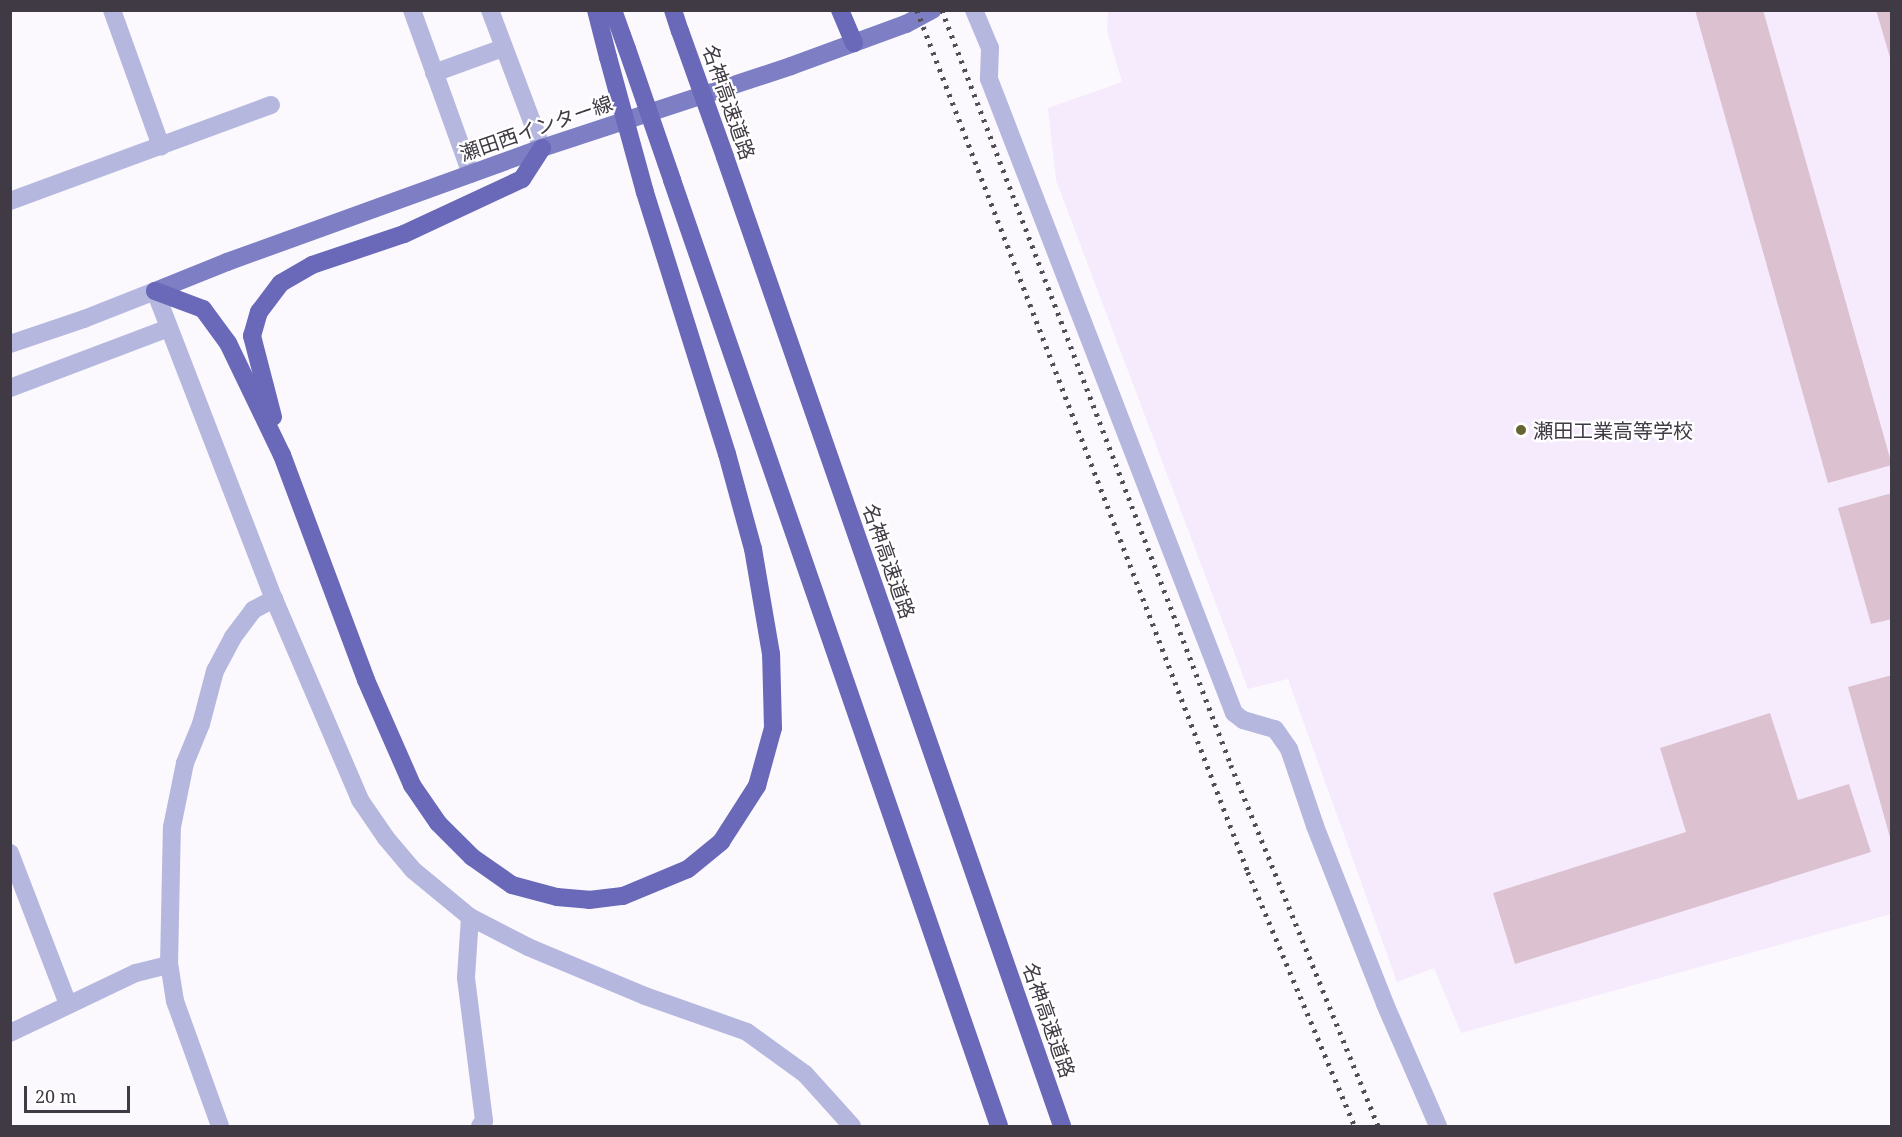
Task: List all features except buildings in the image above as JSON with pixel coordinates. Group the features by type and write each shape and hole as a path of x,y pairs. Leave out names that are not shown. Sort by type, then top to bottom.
{"highway":[{"path":"154,291 203,309 228,343 282,455 366,680 412,785 438,823 472,856 512,885 557,897 590,900 623,896 688,869 721,842 757,786 773,729 771,654 753,549 645,192 596,10"},
{"path":"613,10 999,1126"},
{"name":"名神高速道路","path":"673,10 1062,1126"},
{"path":"840,10 854,43"},
{"path":"282,455 252,336 259,312 281,283 312,265 404,234 522,179 542,148"}],"main road":[{"name":"瀬田西インター線","path":"154,291 542,148 854,43 906,24 932,10"}],"street":[{"path":"112,10 160,146"},
{"path":"412,10 471,174"},
{"path":"490,10 542,148"},
{"path":"974,10 990,48 989,79 1234,713 1243,720 1275,729 1289,749 1319,837 1385,1004 1438,1126"},
{"path":"434,73 503,48"},
{"path":"10,201 271,105"},
{"path":"10,344 84,319 154,291 274,599 360,800 386,838 413,870 470,917 539,952 645,996 747,1032 805,1074 852,1126"},
{"path":"10,388 169,328"},
{"path":"220,1126 175,1001 170,965 172,827 185,763 201,724 215,671 228,646 253,610 274,599"},
{"path":"10,853 68,1004"},
{"path":"470,917 466,978 484,1121 480,1126"},
{"path":"10,1033 136,973 170,965"}],"shaded area":[{"name":"瀬田工業高等学校","path":"1108,11 1891,11 1891,914 1461,1033 1434,968 1397,982 1288,679 1248,689 1056,180 1048,108 1122,82 1107,31"}],"railway":[{"path":"917,10 1248,872 1355,1126"},
{"path":"942,10 1231,765 1378,1126"}],"place":[{"name":"瀬田工業高等学校","path":"1521,430"}]}
